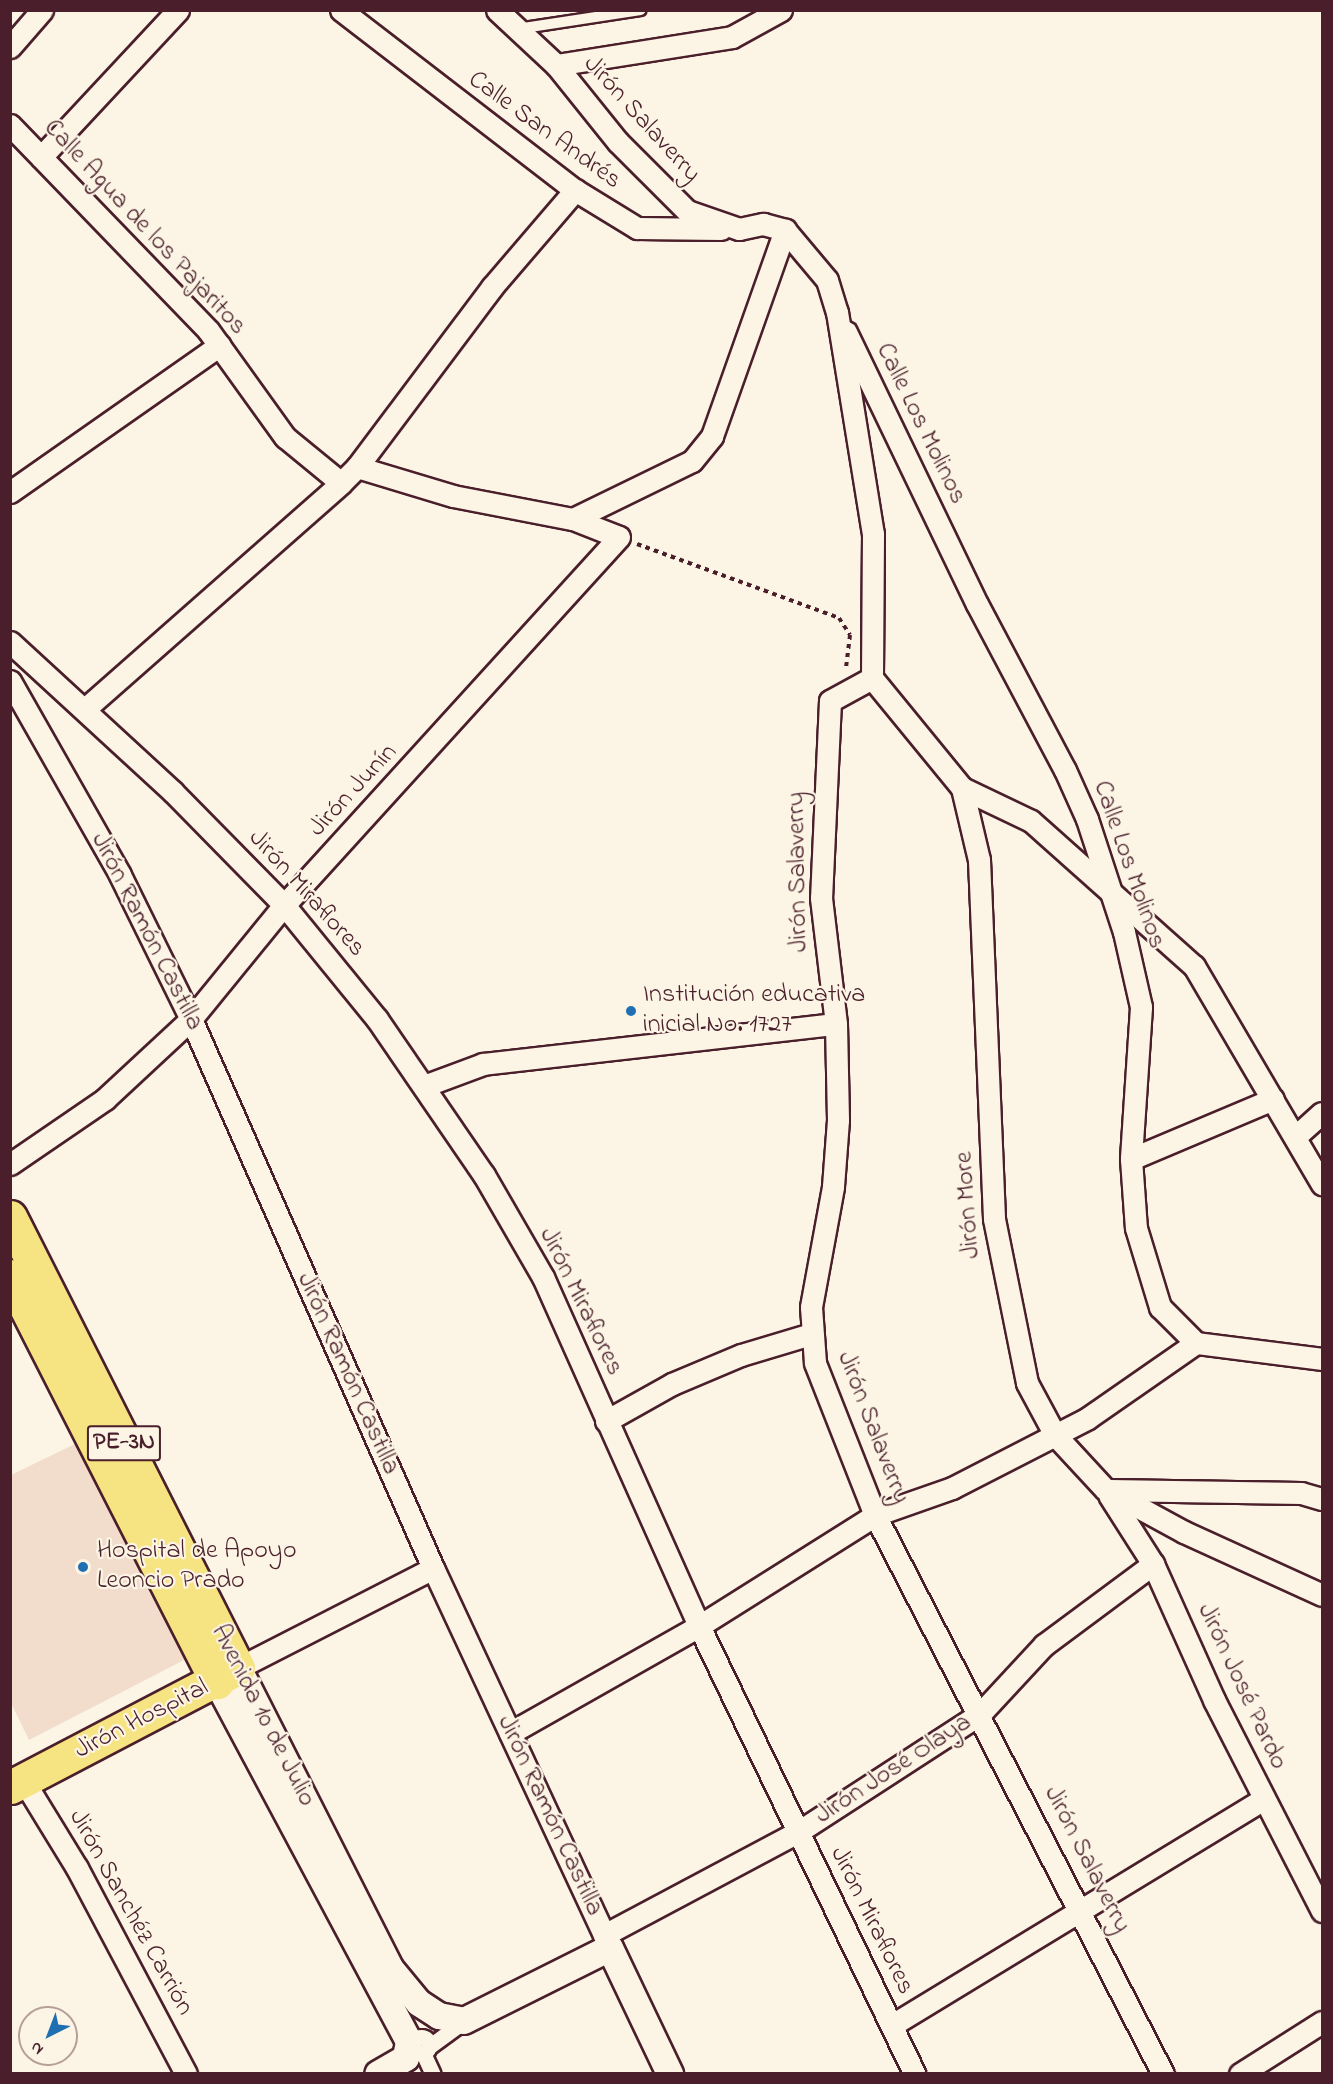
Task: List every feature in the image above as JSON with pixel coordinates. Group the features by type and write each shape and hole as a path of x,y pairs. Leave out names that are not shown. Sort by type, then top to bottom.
{"highway":[{"name":"Avenida 10 de Julio","path":"10,1217 228,1675"},
{"name":"Avenida 10 de Julio","path":"10,1276 228,1675"},
{"name":"Jirón Hospital","path":"17,1784 228,1675"}],"street":[{"path":"10,47 42,10"},
{"path":"41,157 178,10"},
{"name":"Calle San Andrés","path":"341,10 574,190 637,228 739,229"},
{"name":"Jirón Salaverry","path":"497,10 556,65 658,185 687,211 739,229 763,224 784,230"},
{"path":"556,65 732,37 782,10"},
{"name":"Calle Agua de los Pajaritos","path":"10,125 220,345 285,437 341,483"},
{"path":"86,709 357,467 492,287 574,190"},
{"path":"573,519 692,461 712,436 784,230"},
{"path":"784,230 827,280 837,312 873,534 872,678 830,701"},
{"name":"Calle Los Molinos","path":"837,312 977,604 1065,770 1111,891 1139,979 1131,1160 1143,1263 1160,1307 1196,1343"},
{"path":"10,492 220,345"},
{"path":"357,467 453,496 573,519 619,537"},
{"name":"Jirón Junín","path":"10,1164 105,1099 191,1019 284,905 619,537"},
{"path":"10,642 34,664 10,679"},
{"name":"Jirón Miraflores","path":"34,664 86,709 284,905 424,1086 543,1277 699,1626 915,2073"},
{"name":"Jirón More","path":"872,678 962,788 979,860 985,916 994,1219 1001,1276 1024,1376 1054,1435 1105,1490 1184,1532 1323,1595"},
{"name":"Jirón Ramón Castilla","path":"10,679 120,875 191,1019 433,1568 670,2073"},
{"name":"Jirón Salaverry","path":"830,701 821,898 836,1024 833,1187 813,1283 811,1334 827,1401 875,1515 1082,1909 1163,2073"},
{"path":"962,788 1031,821 1111,891 1211,986 1323,1184"},
{"path":"424,1086 483,1064 836,1024"},
{"path":"1131,1160 1273,1099"},
{"path":"1295,1137 1323,1113"},
{"path":"606,1421 731,1359 811,1334"},
{"path":"510,1733 699,1626 875,1515 952,1488 1054,1435 1147,1381 1196,1343 1323,1359"},
{"path":"1105,1490 1300,1493 1323,1498"},
{"name":"Jirón José Pardo","path":"1105,1490 1153,1564 1264,1799 1323,1911"},
{"name":"Jirón José Olaya","path":"378,2073 418,2046 798,1832 980,1714 1044,1645 1153,1564"},
{"name":"Jirón Hospital","path":"228,1675 433,1568"},
{"name":"Avenida 10 de Julio","path":"228,1675 394,1992 418,2046"},
{"name":"Jirón Sanchéz Carrión","path":"17,1784 77,1868 186,2073"},
{"path":"892,2025 1264,1799"},
{"name":"Avenida 10 de Julio","path":"394,1992 439,2016 464,2021"},
{"path":"433,2073 418,2046 439,2016"},
{"path":"1240,2073 1323,2022"}],"lane":[{"path":"516,29 641,10"}],"path":[{"path":"619,537 838,618 850,635 851,651 844,680 830,701"}],"shaded area":[{"name":"Hospital de Apoyo Leoncio Prado","path":"83,1440 188,1658 29,1740 11,1703 11,1475"}],"place":[{"name":"Institución educativa inicial No. 1727","path":"631,1011"},
{"name":"Hospital de Apoyo Leoncio Prado","path":"83,1567"}]}
